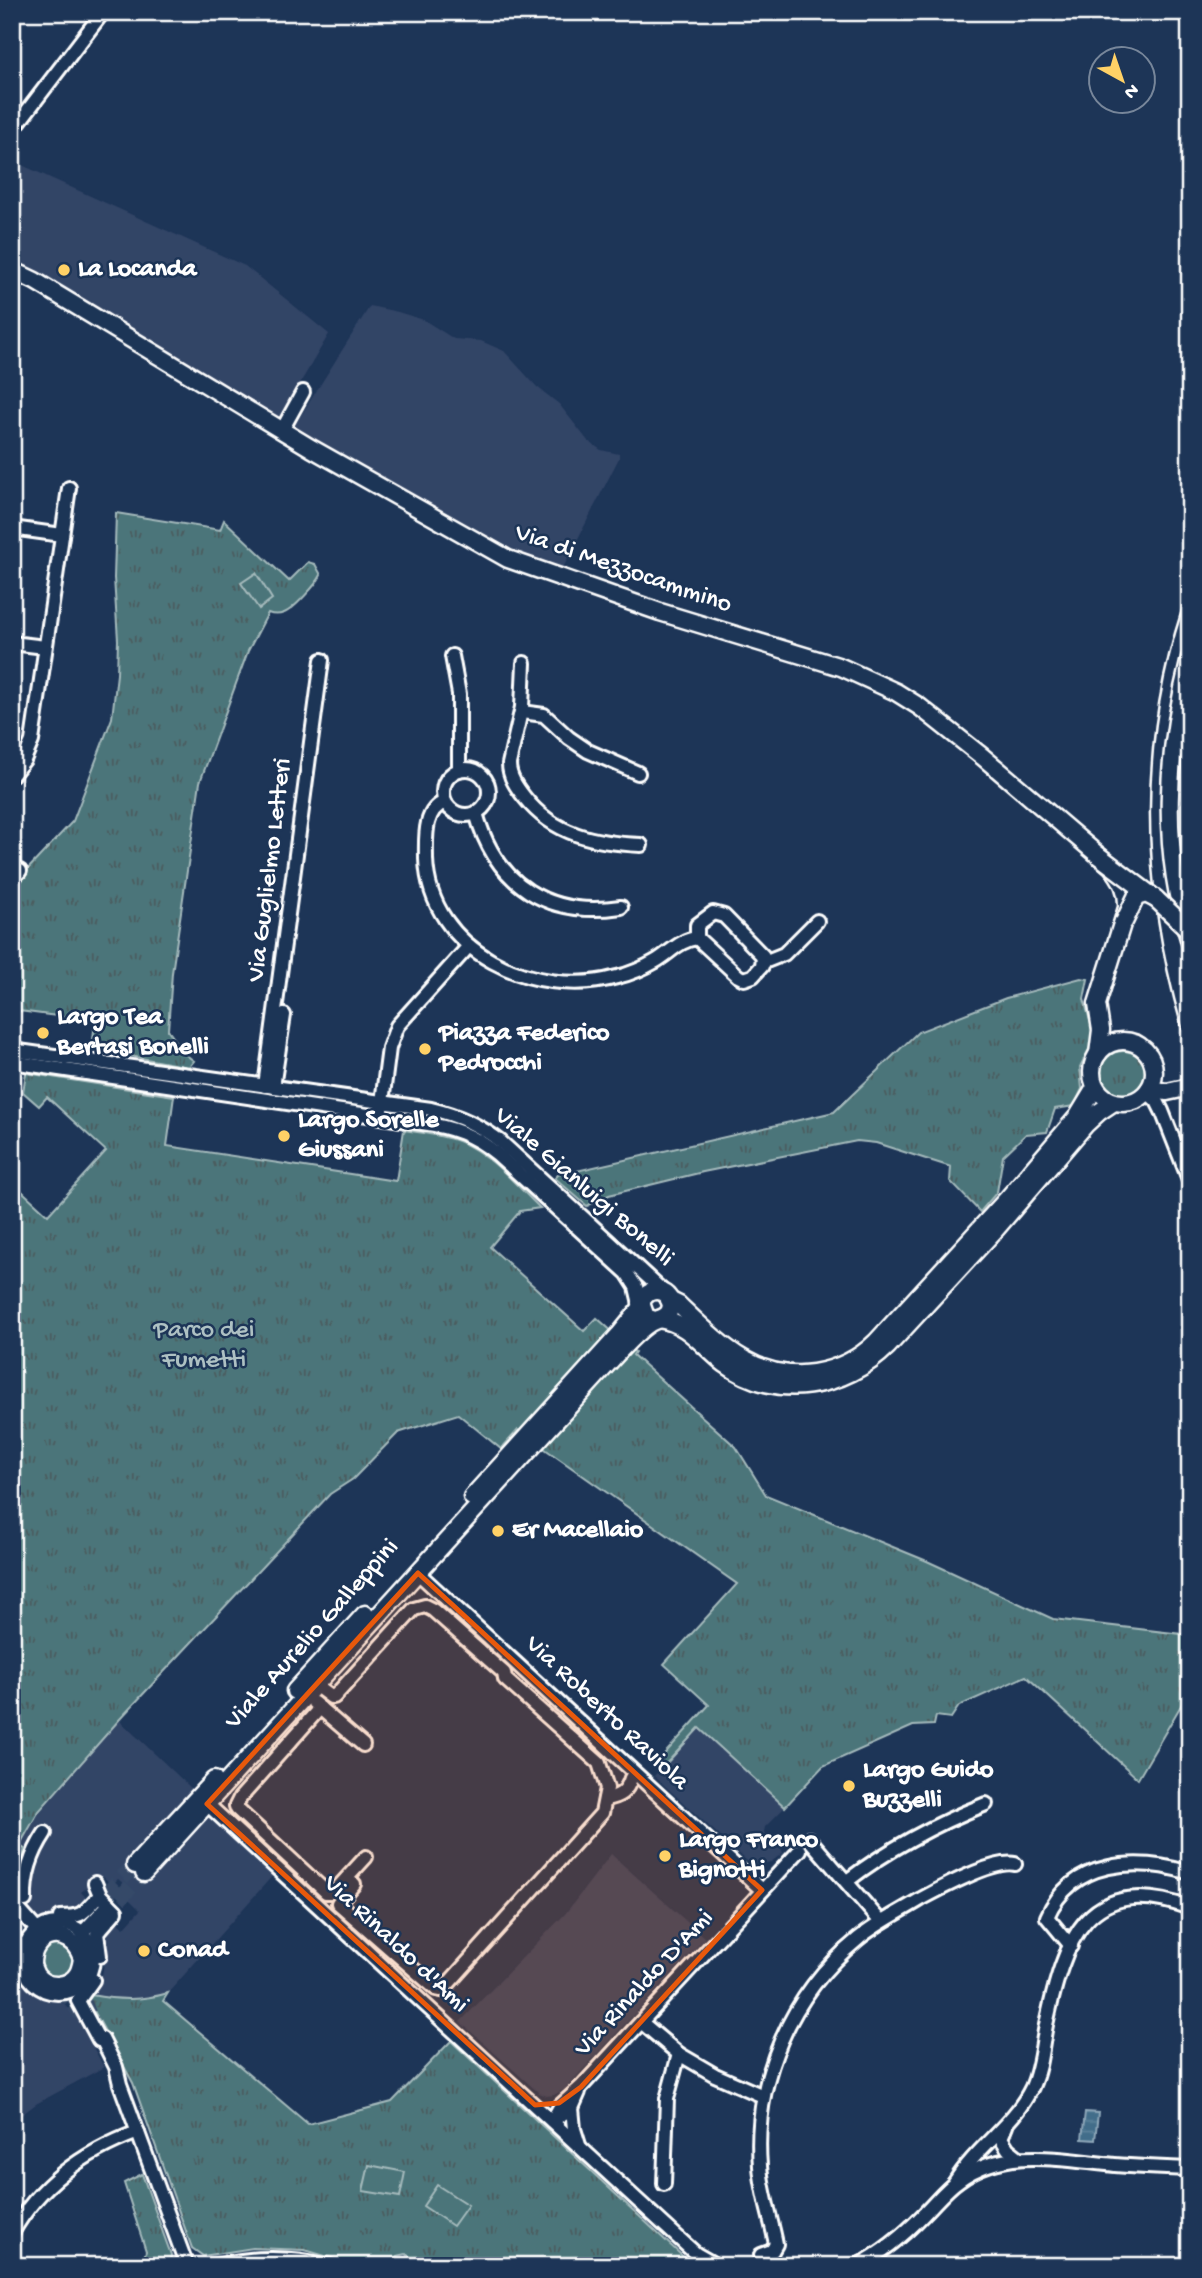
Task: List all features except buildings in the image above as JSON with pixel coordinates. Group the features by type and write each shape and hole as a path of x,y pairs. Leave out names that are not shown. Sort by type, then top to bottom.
{"street":[{"path":"12,131 103,12"},
{"name":"Via di Mezzocammino","path":"12,270 35,281 282,430 508,559 588,588 828,663 871,679 919,707 983,757 1111,866 1125,887 1128,900 1124,922"},
{"path":"282,430 303,391"},
{"path":"12,775 27,755 32,741 69,488"},
{"path":"12,528 62,535"},
{"path":"12,643 45,647"},
{"path":"452,656 459,694 459,770"},
{"path":"1190,657 1172,740 1169,817 1175,885 1190,942"},
{"name":"Via Guglielmo Letteri","path":"269,1086 322,660"},
{"path":"524,663 522,712 509,769 513,782 528,802 558,827 598,841 641,845"},
{"path":"1190,706 1181,765 1180,844 1185,895 1190,912"},
{"path":"522,712 544,715 588,751 638,773"},
{"path":"487,782 509,769"},
{"path":"459,770 477,772 487,782 489,799 476,813 462,816 455,813 445,802 444,783 459,770"},
{"path":"445,802 433,809 428,821 426,852 432,893 452,927 469,946 488,960 539,981 574,984 598,982 635,971 661,958 697,932 709,915 716,913 721,914 760,952 764,962"},
{"path":"476,813 485,839 498,863 508,876 529,891 551,903 569,908 596,910 621,907"},
{"name":"Via di Mezzocammino","path":"1099,856 1156,899"},
{"name":"Via di Mezzocammino","path":"1098,1054 1101,1030 1097,1010 1124,922 1136,897 1146,894 1156,899"},
{"path":"1156,899 1190,931"},
{"path":"697,932 742,979 753,976 764,962 784,954 817,921"},
{"path":"380,1117 392,1038 400,1021 469,946"},
{"path":"269,1086 284,1015"},
{"path":"1126,1041 1141,1047 1149,1054 1153,1064 1154,1079 1148,1091 1135,1101 1125,1104 1103,1097 1096,1088 1092,1070 1098,1054 1105,1046 1115,1042 1126,1041"},
{"name":"Viale Gianluigi Bonelli","path":"12,1050 443,1111 482,1128 508,1148 730,1352 764,1370 784,1374 826,1371 851,1361 872,1346 1001,1206 1078,1116 1096,1088"},
{"name":"Viale Gianluigi Bonelli","path":"12,1062 454,1129 485,1144 627,1273 636,1287 641,1308"},
{"path":"1148,1091 1167,1092 1190,1087"},
{"path":"1148,1091 1157,1101 1170,1128 1190,1182"},
{"path":"641,1308 646,1317 683,1326 731,1368 762,1382 811,1386 851,1374 888,1346 996,1229 1086,1124 1114,1102"},
{"path":"530,1441 623,1339 646,1294 655,1290 667,1296 669,1312 623,1339"},
{"name":"Viale Aurelio Galleppini","path":"530,1441 418,1573 207,1804 139,1869 530,1441"},
{"name":"Via Roberto Raviola","path":"418,1573 634,1776 762,1890"},
{"path":"311,1690 334,1697 414,1609 425,1606 433,1610 504,1673 505,1679 598,1763 606,1783 602,1814 440,1990 343,1907 357,1886"},
{"path":"311,1690 320,1708 363,1745"},
{"path":"320,1708 240,1798 237,1809 326,1892 334,1892 366,1857"},
{"path":"606,1783 616,1783 634,1776"},
{"path":"605,1798 622,1795 634,1776"},
{"name":"Via Rinaldo d'Ami","path":"207,1804 690,2249 718,2266"},
{"path":"847,1881 873,1861 925,1830 986,1804"},
{"path":"45,1833 30,1861 18,1894 64,1943"},
{"path":"809,1839 881,1922"},
{"name":"Via Rinaldo D'Ami","path":"552,2121 800,1850"},
{"path":"761,2255 772,2251 776,2244 765,2204 760,2163 759,2138 763,2096 776,2052 798,2007 837,1959 881,1922 959,1880 996,1866 1015,1864"},
{"path":"1071,1946 1047,1917 1059,1897 1079,1878 1099,1869 1129,1864 1162,1866 1190,1873"},
{"path":"64,1943 105,1898"},
{"path":"61,1990 71,1981 64,1943 54,1917 75,1918 105,1898"},
{"path":"78,2001 91,1985 99,1966 97,1933 105,1898"},
{"path":"994,2162 989,2151 1026,2098 1036,2077 1052,2002 1071,1946 1087,1918 1110,1902 1127,1899 1154,1899 1190,1908"},
{"path":"12,1936 25,1949 36,1974 43,1981 78,2001 120,2084 187,2266"},
{"path":"32,1965 36,1947 44,1939 64,1943 93,1953 93,1969 80,1986 61,1990 43,1989 30,1978 23,1963 30,1937 64,1943"},
{"path":"640,2022 679,2054 715,2075 763,2096"},
{"path":"664,2185 667,2099 679,2054"},
{"path":"535,2105 568,2105 581,2149"},
{"path":"12,2232 30,2206 67,2170 99,2148 138,2132"},
{"path":"999,2135 1008,2149 1018,2157"},
{"path":"857,2266 899,2237 956,2182 999,2135"},
{"path":"956,2182 975,2169 1018,2157 1050,2157 1114,2165 1190,2169"},
{"path":"216,2266 270,2258 301,2260 330,2266"}],"highlighted area":[{"path":"418,1573 762,1890 581,2087 559,2103 535,2105 207,1804"}],"shaded area":[{"path":"13,161 245,266 329,334 279,419 12,262"},
{"path":"370,306 424,320 454,339 481,341 504,351 537,387 559,404 588,441 601,450 619,454 562,570 520,553 293,428"},
{"path":"119,1720 192,1789 211,1815 275,1873 168,1993 135,1999 116,1999 90,1993 96,1975 102,1975 108,1942 100,1933 113,1919 124,1928 140,1910 127,1897 132,1891 118,1879 112,1885 102,1876 81,1892 90,1902 80,1913 76,1907 39,1921 33,1919 16,1898 15,1883 25,1849 18,1846 29,1825"},
{"path":"699,1728 785,1807 765,1827 764,1832 783,1853 771,1862 758,1865 747,1861 654,1776"},
{"path":"611,1854 705,1938 565,2089 547,2096 539,2093 460,2022 565,1914"},
{"path":"12,1939 43,1989 54,1993 76,2016 104,2067 36,2104 12,2122"},
{"path":"1085,2112 1098,2113 1095,2140 1082,2139"}],"green space":[{"path":"116,513 220,530 224,520 289,581 308,562 315,564 321,575 288,611 268,613 248,651 200,782 172,973 168,1030 185,1054 194,1061 189,1067 92,1049 95,1021 12,1010 12,886 73,821 112,718 118,640 114,578"},
{"path":"256,573 272,599 259,609 241,583"},
{"path":"1081,978 1088,979 1084,999 1092,1028 1092,1043 1080,1067 1082,1089 1074,1106 1055,1109 1047,1132 1026,1134 1003,1156 997,1192 980,1212 950,1181 951,1167 876,1143 857,1141 703,1172 609,1195 587,1206 555,1178 564,1169 568,1173 834,1112 918,1032 1006,998"},
{"path":"1123,1051 1139,1057 1145,1073 1139,1089 1123,1095 1107,1089 1101,1073 1107,1057"},
{"name":"Parco dei Fumetti","path":"26,1073 174,1096 167,1146 396,1181 404,1130 445,1137 470,1146 502,1170 540,1208 520,1211 490,1247 584,1331 597,1318 635,1352 633,1355 736,1447 766,1495 927,1561 1053,1619 1190,1635 1190,1690 1138,1779 1026,1676 959,1706 951,1718 936,1716 934,1725 913,1726 823,1766 785,1807 699,1728 664,1766 658,1761 709,1705 664,1664 737,1584 518,1430 501,1449 458,1414 398,1433 353,1479 330,1494 119,1720 39,1811 19,1846 25,1849 18,1880 12,1883 12,1182 48,1215 106,1151 47,1097 39,1106 23,1092"},
{"path":"56,1942 69,1947 74,1960 69,1973 56,1978 43,1973 38,1960 43,1947"},
{"path":"168,1993 163,2001 308,2124 392,2102 451,2041 693,2266 423,2266 406,2254 398,2256 391,2266 359,2266 305,2250 253,2248 203,2256 192,2248 133,2083 88,2000 87,1994 101,1997 130,1999"},
{"path":"369,2165 405,2172 400,2197 363,2191"},
{"path":"142,2174 171,2255 170,2266 136,2266 146,2251 124,2183"},
{"path":"437,2185 468,2205 453,2226 423,2206"}],"tunnel":[{"path":"72,1929 135,1865"},
{"path":"103,1916 144,1873"},
{"path":"79,1985 93,2020"},
{"path":"63,1991 84,2023"}],"railway":[{"path":"1190,587 1172,645 1159,704 1152,762 1150,820 1153,879 1161,937 1173,996 1190,1054"}],"place":[{"name":"La Locanda","path":"64,270"},
{"name":"Largo Tea Bertasi Bonelli","path":"43,1033"},
{"name":"Piazza Federico Pedrocchi","path":"425,1049"},
{"name":"Largo Sorelle Giussani","path":"284,1136"},
{"name":"Er Macellaio","path":"498,1531"},
{"name":"Largo Guido Buzzelli","path":"849,1786"},
{"name":"Largo Franco Bignotti","path":"665,1856"},
{"name":"Conad","path":"144,1951"}]}
